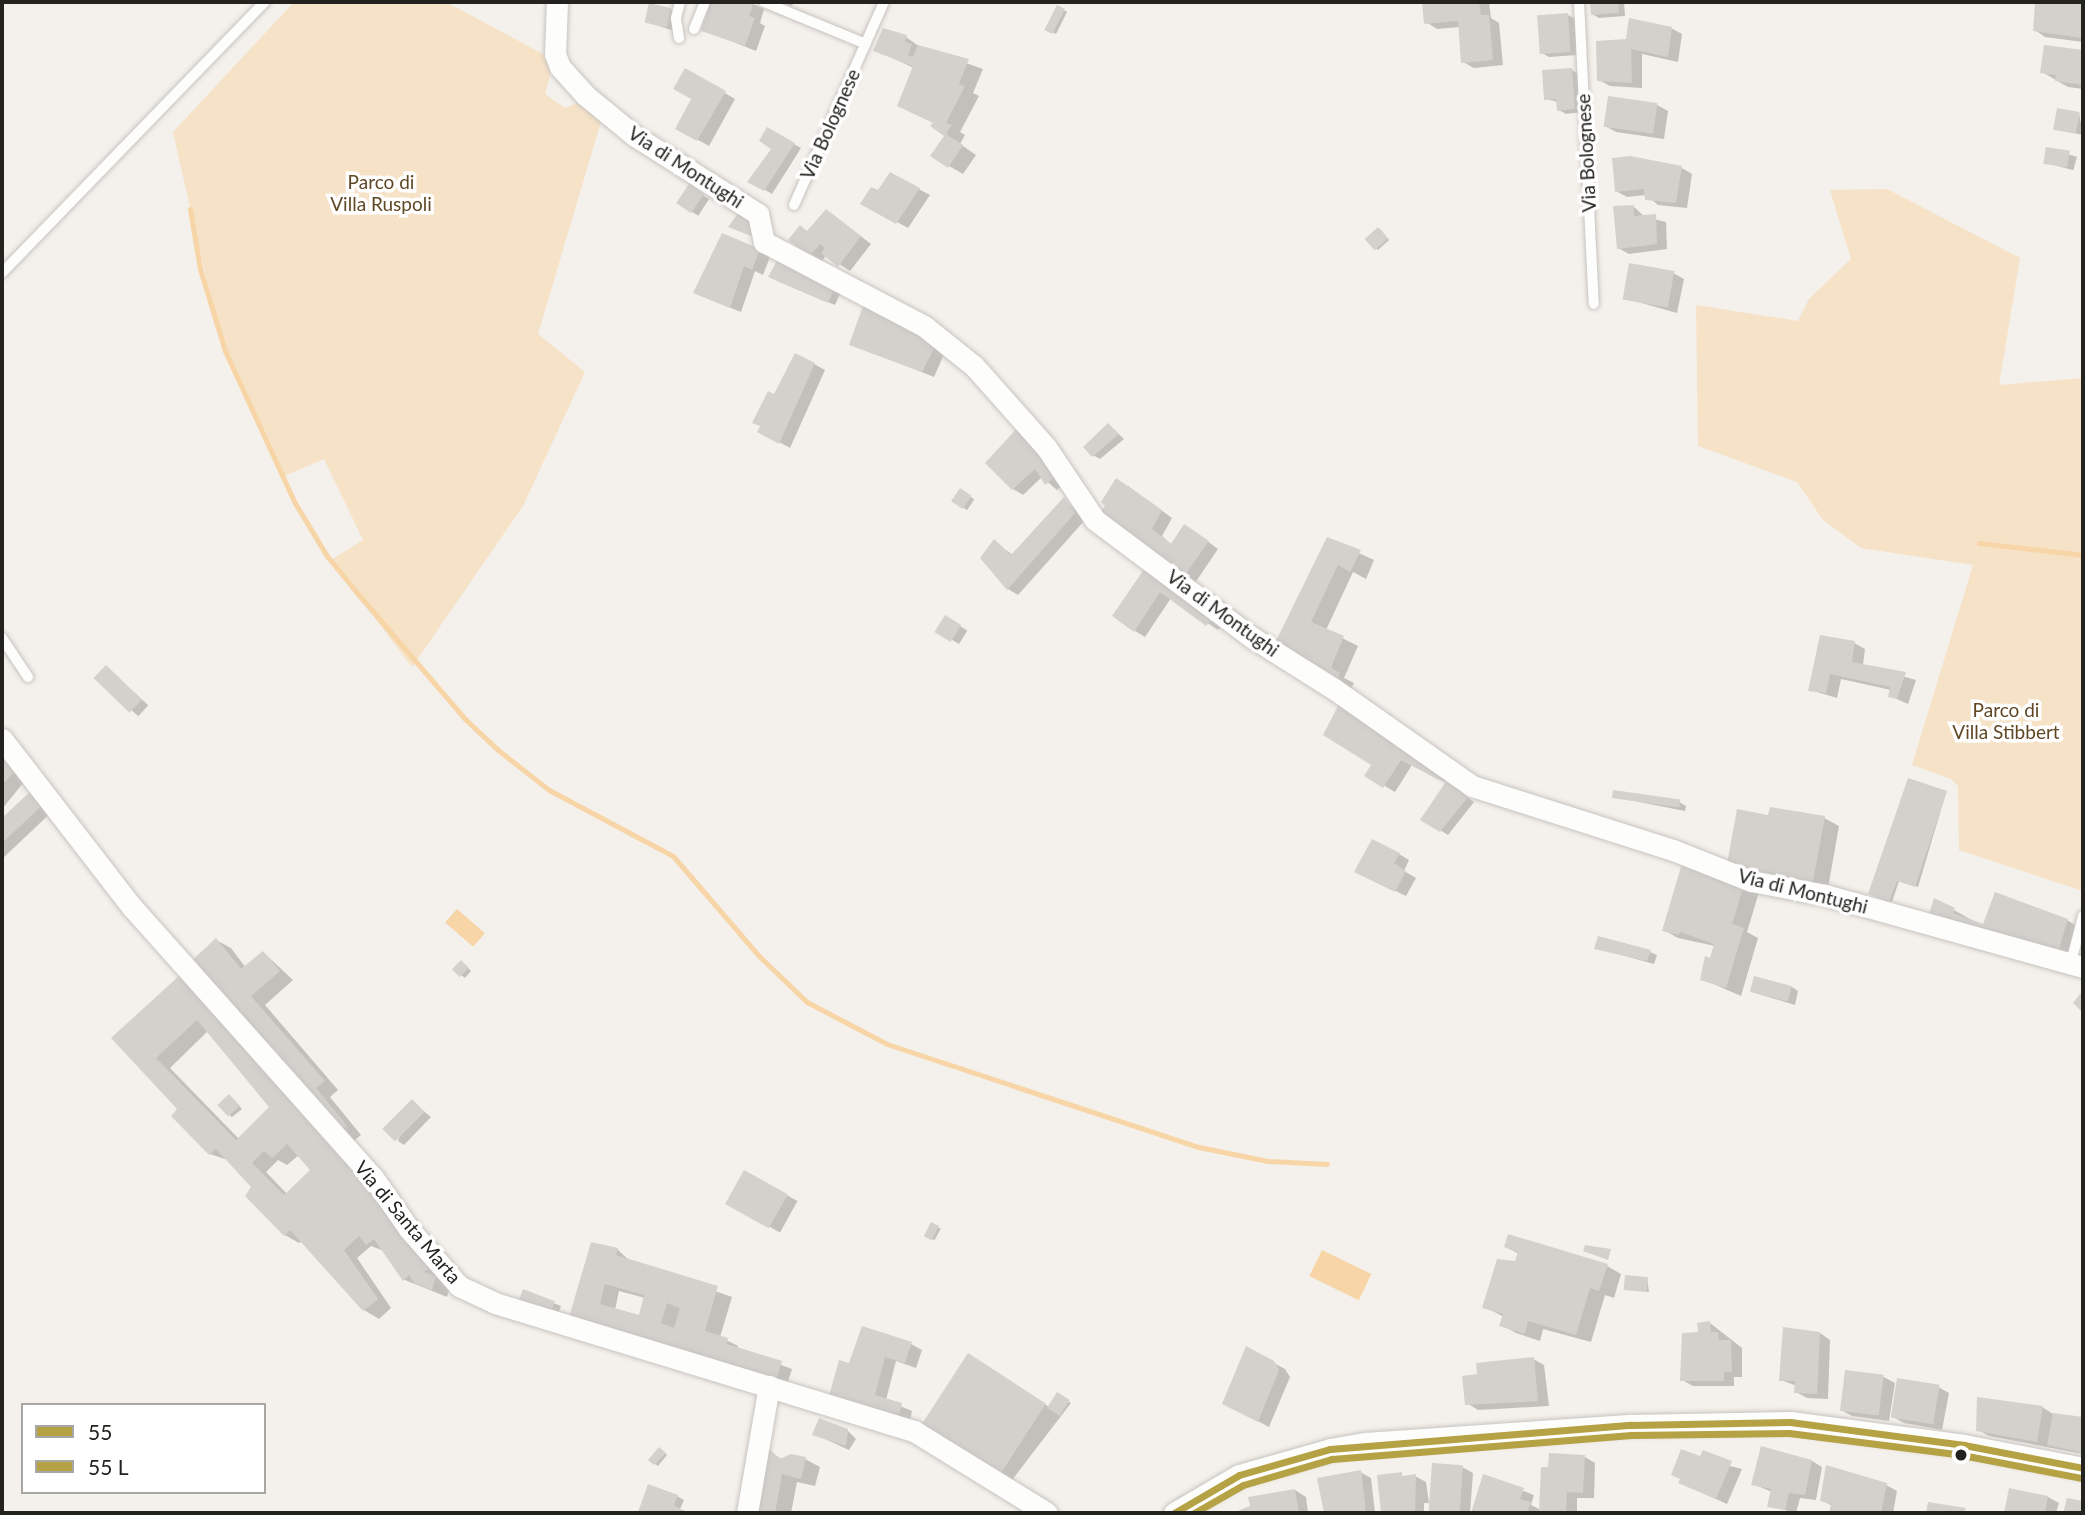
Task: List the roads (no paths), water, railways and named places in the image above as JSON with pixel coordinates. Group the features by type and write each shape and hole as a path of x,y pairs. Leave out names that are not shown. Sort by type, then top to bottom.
{"street":[{"name":"Via di Montughi","path":"557,2 555,54 560,67 584,95 635,136 758,214 764,242 924,326 974,366 1046,447 1095,520 1253,638 1345,696 1472,786 1673,850 1751,881 1825,895 2077,967"},
{"name":"Via di Santa Marta","path":"2,739 132,907 372,1176 409,1229 468,1292 933,1440 1046,1513"},
{"path":"747,1513 769,1386"},
{"path":"1174,1513 1239,1475 1365,1443 1631,1426 1790,1422 1964,1445 2083,1468"}],"lane":[{"path":"2,273 265,2"},
{"path":"679,38 680,2"},
{"path":"694,29 705,2"},
{"name":"Via Bolognese","path":"764,2 866,44"},
{"name":"Via Bolognese","path":"794,205 884,2"},
{"name":"Via Bolognese","path":"1579,2 1594,304"},
{"path":"2,638 28,677"},
{"path":"2077,967 2083,916"}],"waterway":[{"path":"190,209 200,269 225,351 295,503 327,556 358,594 465,719 498,750 549,790 673,856 759,956 807,1002 887,1044 1199,1147 1268,1161 1327,1164"},
{"path":"1979,543 2083,555"}],"park label":[{"name":"Parco di Villa Ruspoli","path":"381,193"},
{"name":"Parco di Villa Stibbert","path":"2006,721"}]}
